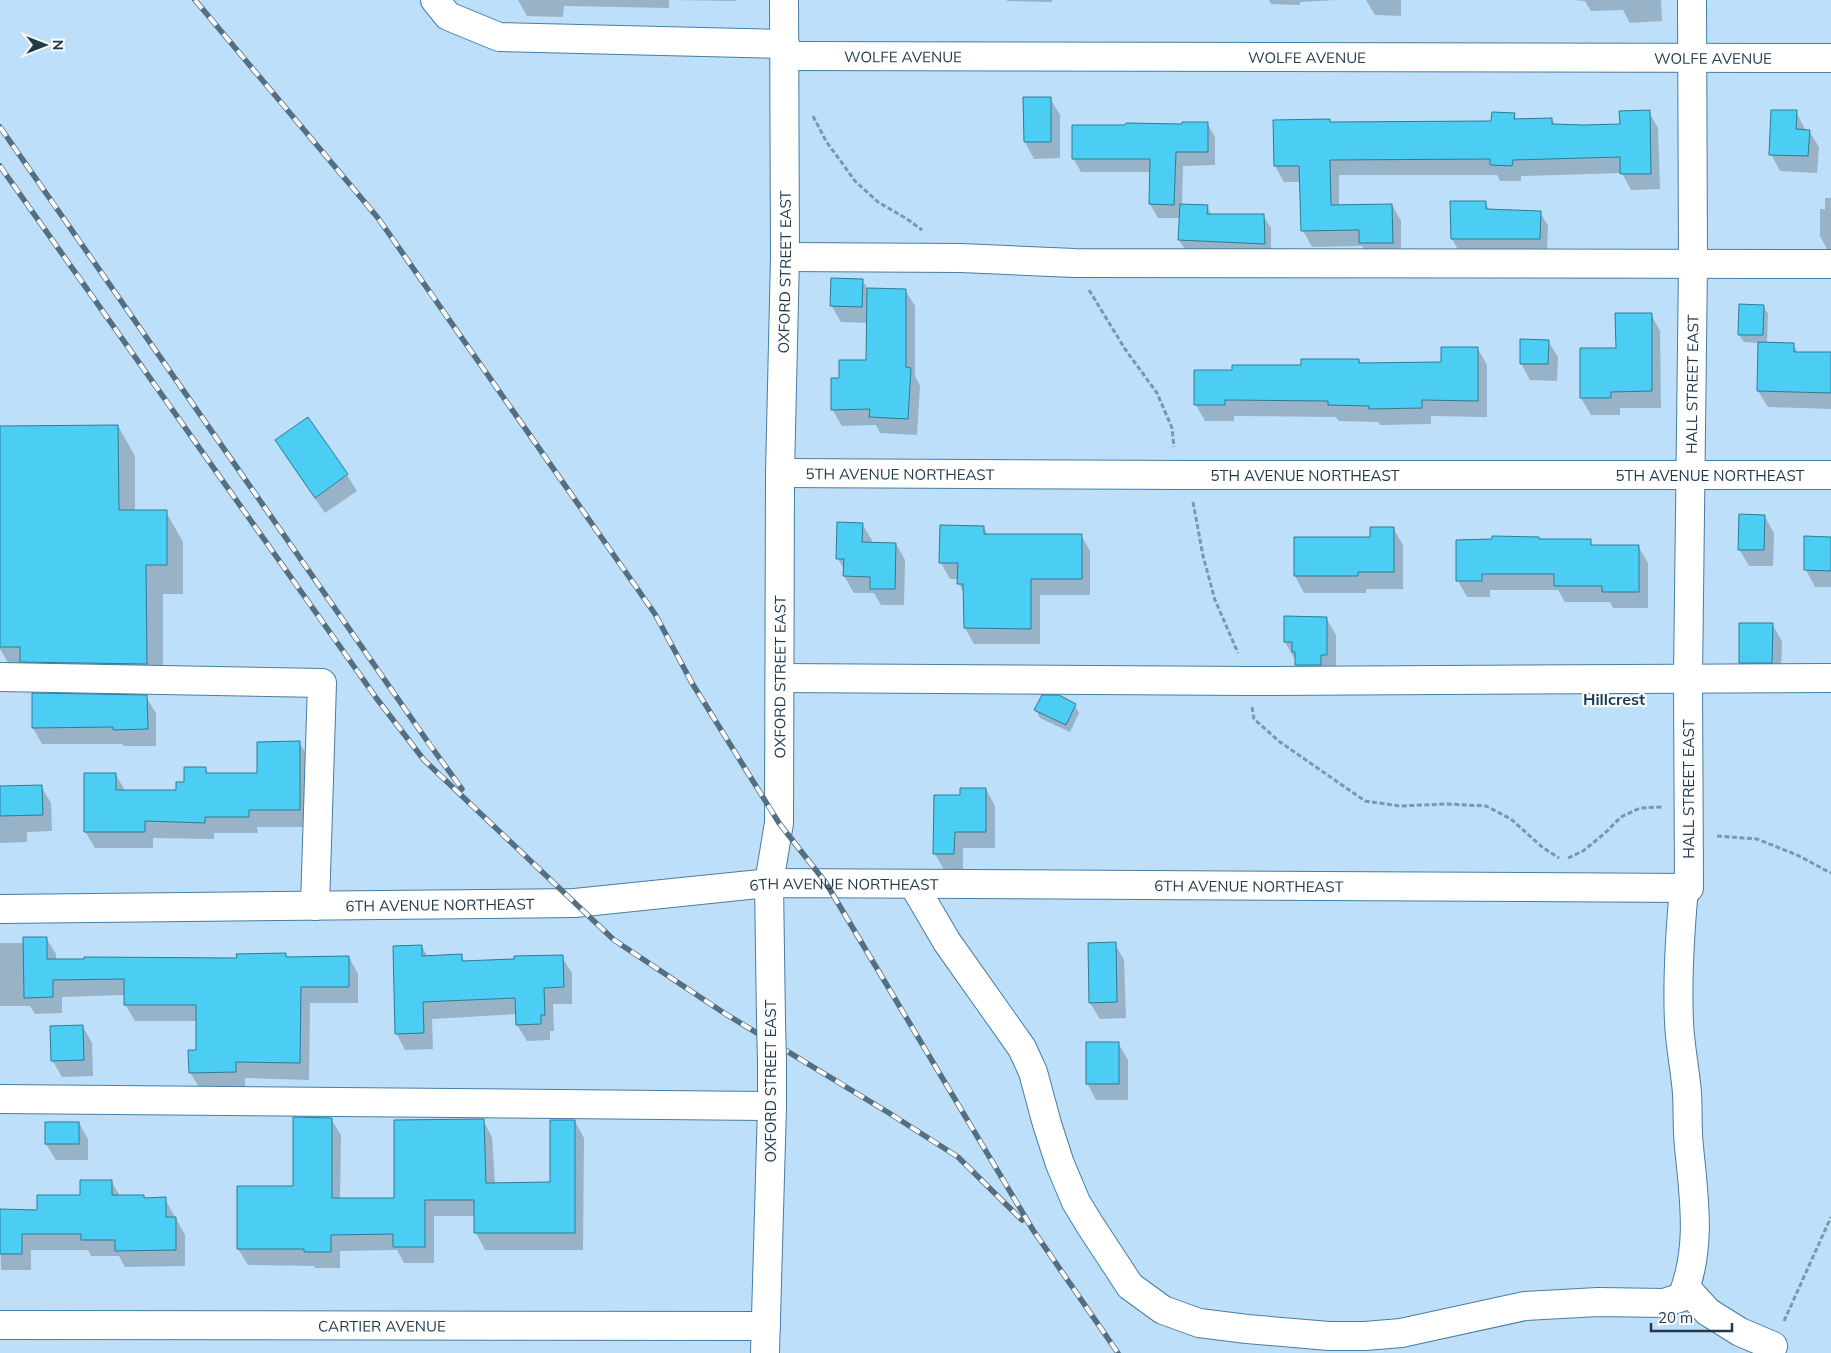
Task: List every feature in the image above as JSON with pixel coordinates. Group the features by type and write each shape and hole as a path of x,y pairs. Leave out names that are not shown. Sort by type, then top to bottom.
{"street":[{"name":"WOLFE AVENUE","path":"435,0 448,16 499,37 785,50 1831,58"},
{"name":"OXFORD STREET EAST","path":"765,1353 772,1106 769,883 779,823 781,678 780,473 785,257 784,0"},
{"name":"HALL STREET EAST","path":"1686,1288 1691,1274 1696,1228 1687,1094 1679,1021 1680,963 1686,888 1693,263 1692,0"},
{"path":"785,257 961,258 1074,263 1831,264"},
{"name":"5TH AVENUE NORTHEAST","path":"780,473 1831,475"},
{"path":"0,677 322,683 315,906"},
{"path":"781,678 1238,681 1831,678"},
{"name":"6TH AVENUE NORTHEAST","path":"0,909 575,903 769,883 1686,888"},
{"path":"914,884 947,942 1022,1048 1033,1072 1060,1164 1076,1202 1108,1255 1130,1286 1163,1310 1199,1323 1247,1330 1329,1336 1365,1336 1401,1333 1525,1306 1598,1302 1664,1303 1682,1297 1686,1288 1708,1312 1740,1332 1773,1346"},
{"path":"0,1099 772,1106"},
{"name":"CARTIER AVENUE","path":"0,1326 766,1326"}],"path":[{"path":"812,114 826,141 856,181 878,202 907,219 961,258"},
{"path":"1773,1346 1831,1217"}],"building":[{"path":"1023,97 1051,97 1051,142 1024,142"},
{"path":"1650,110 1651,174 1620,174 1620,157 1513,160 1512,166 1490,165 1490,159 1330,160 1331,205 1392,204 1393,243 1359,243 1359,230 1301,231 1299,166 1274,166 1273,120 1330,119 1330,122 1491,121 1492,112 1515,113 1514,119 1552,118 1552,124 1584,125 1620,124 1619,111"},
{"path":"1771,110 1797,110 1796,129 1810,130 1808,156 1769,155"},
{"path":"1182,122 1208,122 1208,152 1176,152 1174,205 1149,204 1150,159 1072,159 1072,125 1125,125 1126,123 1182,124"},
{"path":"1450,201 1486,201 1486,209 1541,211 1540,239 1451,239"},
{"path":"1180,204 1208,205 1207,214 1264,214 1265,244 1178,240"},
{"path":"831,278 863,279 862,307 830,306"},
{"path":"867,288 906,289 906,367 911,368 908,419 869,417 870,409 831,410 831,378 839,378 839,360 866,360"},
{"path":"1739,304 1764,305 1763,335 1738,335"},
{"path":"1615,313 1652,313 1652,391 1611,392 1611,398 1580,398 1580,348 1616,348"},
{"path":"1520,339 1549,340 1548,364 1520,364"},
{"path":"1758,342 1794,343 1794,352 1831,352 1831,393 1757,391"},
{"path":"1441,347 1478,347 1478,401 1422,400 1422,408 1369,409 1369,406 1328,405 1328,401 1225,400 1225,405 1194,405 1194,370 1232,370 1232,365 1301,365 1301,359 1359,359 1359,363 1441,362"},
{"path":"308,417 348,474 315,498 275,440"},
{"path":"118,425 119,510 167,510 167,565 146,565 147,664 20,662 20,647 0,647 0,426"},
{"path":"1739,514 1765,515 1764,550 1738,550"},
{"path":"837,522 863,523 862,542 896,543 895,589 870,589 870,577 843,576 844,559 836,559"},
{"path":"940,525 984,526 984,534 1082,534 1082,579 1031,579 1031,629 964,628 963,584 957,584 958,563 939,563"},
{"path":"1370,527 1394,527 1394,572 1358,572 1358,576 1294,576 1294,537 1370,537"},
{"path":"1492,536 1539,537 1539,539 1591,539 1591,545 1639,545 1639,592 1602,592 1602,586 1554,586 1554,574 1482,574 1482,581 1456,581 1456,540 1492,539"},
{"path":"1804,536 1831,537 1831,571 1804,570"},
{"path":"1284,616 1327,617 1327,655 1321,655 1321,665 1295,665 1295,652 1292,652 1292,642 1284,642"},
{"path":"1739,623 1773,623 1772,663 1739,663"},
{"path":"32,693 147,695 148,729 113,730 113,727 32,728"},
{"path":"1042,695 1059,695 1076,704 1066,725 1034,710"},
{"path":"300,741 300,810 249,810 249,817 205,817 205,823 145,821 145,832 84,832 84,773 116,773 116,790 176,790 176,782 184,782 184,767 206,767 206,773 257,773 257,742"},
{"path":"42,785 43,815 0,816 0,786"},
{"path":"960,788 986,788 986,832 955,832 954,854 933,854 934,795 960,795"},
{"path":"23,937 47,937 47,959 84,959 84,957 237,958 236,954 286,953 286,957 349,956 349,987 301,987 300,1063 236,1062 236,1072 189,1073 188,1050 196,1050 196,1005 124,1005 124,979 53,980 53,997 24,998"},
{"path":"1116,942 1117,1002 1089,1003 1088,943"},
{"path":"422,945 422,956 462,954 462,961 514,959 514,956 563,955 564,987 544,988 545,1015 541,1015 541,1024 516,1025 515,998 423,1002 424,1033 395,1034 393,946"},
{"path":"83,1025 84,1060 51,1061 50,1026"},
{"path":"1086,1042 1119,1042 1119,1084 1086,1084"},
{"path":"293,1117 332,1118 332,1198 394,1198 394,1120 484,1119 486,1183 550,1182 550,1120 575,1120 575,1233 474,1233 474,1200 425,1200 425,1247 393,1247 393,1234 331,1235 331,1252 304,1252 304,1249 237,1249 237,1186 293,1186"},
{"path":"45,1122 79,1122 79,1144 45,1144"},
{"path":"80,1180 112,1180 112,1195 144,1195 144,1198 166,1197 166,1217 176,1217 176,1250 115,1251 115,1240 81,1240 81,1234 22,1234 22,1254 0,1254 0,1209 37,1210 37,1195 80,1195"}],"railway":[{"path":"195,0 378,218 655,614 692,683 779,823 826,883 1033,1230 1118,1353"},
{"path":"0,127 462,789"},
{"path":"0,166 377,699 424,760 614,940 724,1013 958,1157 1022,1220"}],"district":[{"name":"Hillcrest","path":"1614,699"}]}
